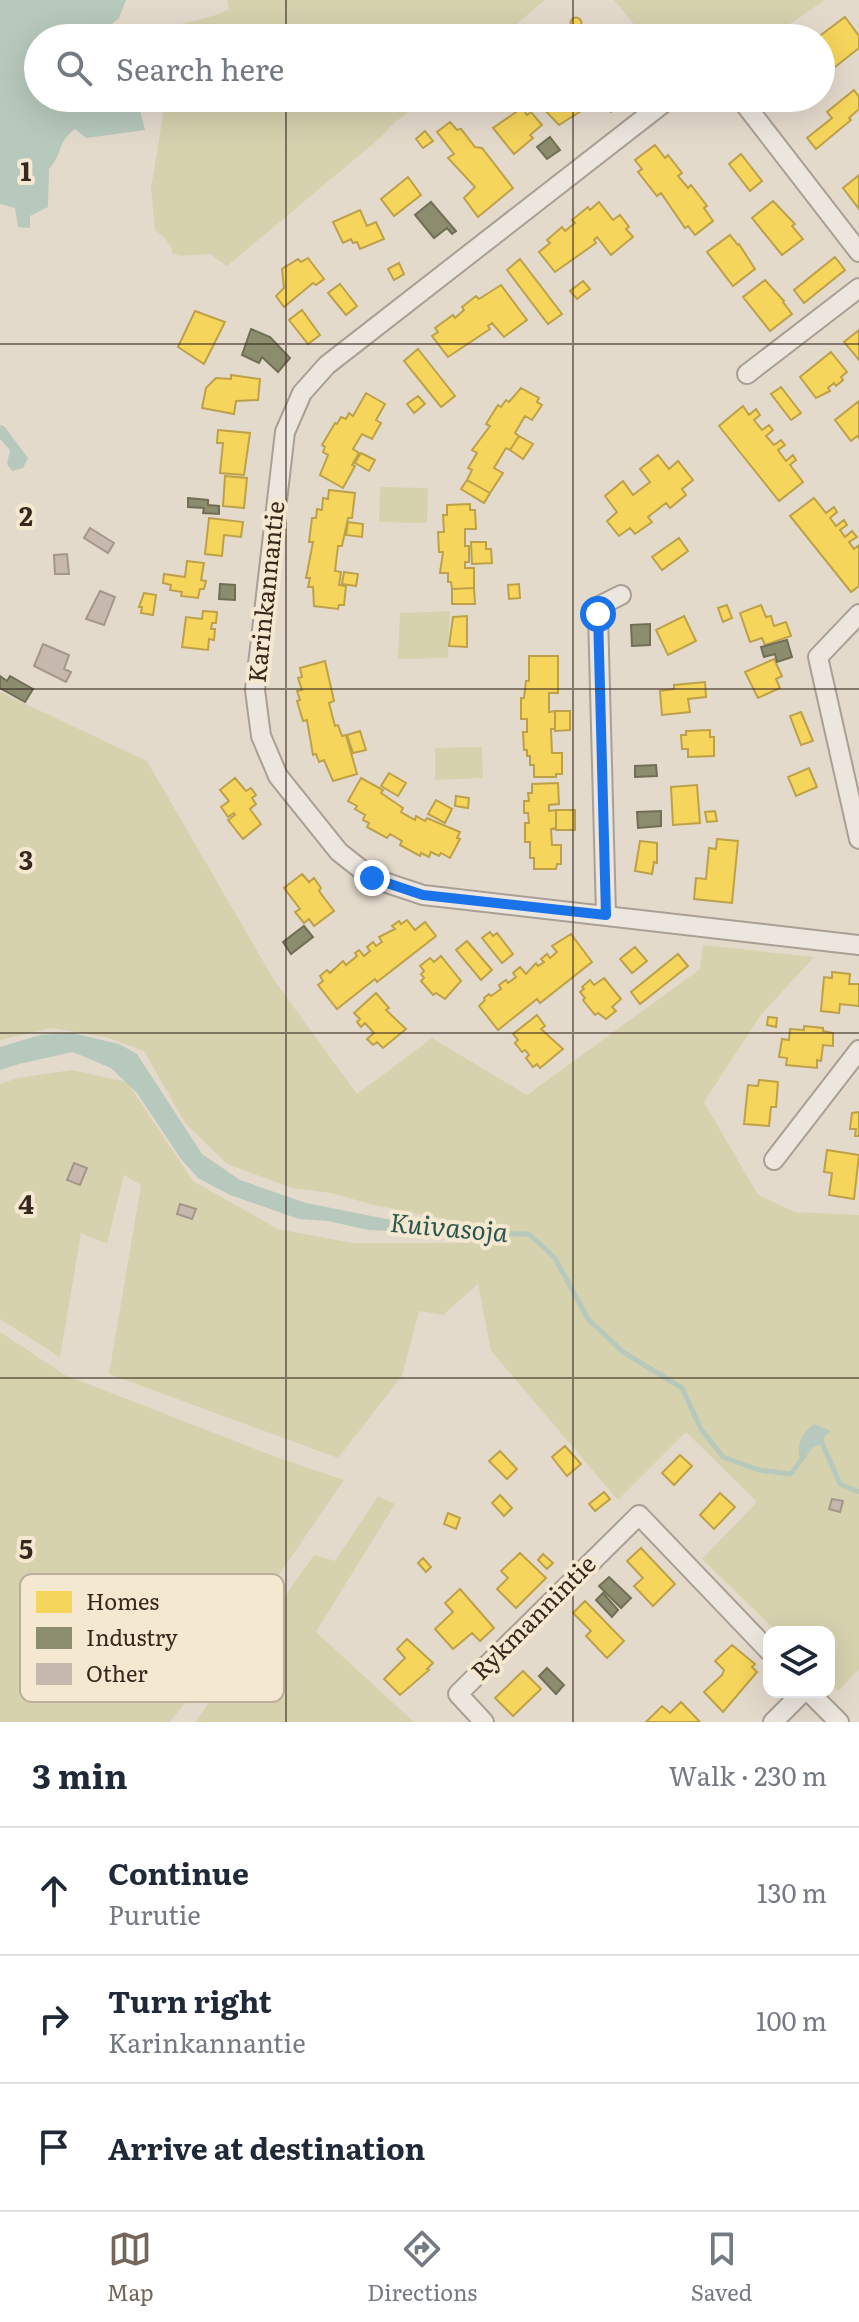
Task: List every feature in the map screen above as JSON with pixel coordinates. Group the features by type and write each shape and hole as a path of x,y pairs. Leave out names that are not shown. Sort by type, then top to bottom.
{"street":[{"name":"Karinkannantie","path":"652,112 327,365 302,393 285,432 255,690 261,736 278,776 339,852 372,878 423,895 859,945"},
{"path":"751,112 859,252"},
{"path":"747,374 859,288"},
{"path":"606,915 598,614 601,605 621,595"},
{"path":"859,614 818,657 859,839"},
{"path":"774,1160 859,1050"},
{"name":"Rykmannintie","path":"484,1722 458,1694 639,1515 763,1645"},
{"path":"773,1722 799,1698"},
{"path":"813,1698 839,1722"}],"shaded area":[{"path":"0,0 126,0 119,18 112,24 24,24 24,112 140,112 145,130 86,138 75,129 69,134 49,169 48,207 30,216 30,228 18,227 15,208 0,204"},
{"path":"227,0 545,0 517,24 181,24 229,9"},
{"path":"614,0 825,0 790,24 634,24"},
{"path":"164,112 409,112 227,266 210,254 180,256 171,253 172,249 165,238 155,230 151,188"},
{"path":"0,425 4,426 28,458 23,468 12,471 7,464 10,450 0,439"},
{"path":"380,487 428,488 427,523 379,522"},
{"path":"450,611 448,658 398,659 400,613"},
{"path":"0,692 147,761 274,980 357,1094 432,1038 527,1095 700,969 703,945 814,957 760,1016 704,1102 758,1195 795,1212 859,1215 859,1669 838,1691 835,1688 835,1626 771,1626 702,1559 757,1502 686,1432 618,1500 491,1351 478,1284 443,1315 419,1311 402,1376 338,1458 109,1374 141,1185 124,1175 107,1244 81,1233 60,1357 0,1319 0,1084 17,1078 72,1070 127,1082 193,1181 278,1229 353,1243 470,1243 466,1223 331,1193 292,1188 227,1164 185,1123 144,1051 106,1037 51,1028 0,1040"},
{"path":"482,747 483,778 435,780 435,748"},
{"path":"72,1033 119,1044 137,1054 202,1154 240,1180 306,1203 462,1234 368,1230 328,1221 299,1219 230,1195 198,1178 181,1159 137,1093 111,1068 73,1052 0,1070 0,1047 40,1035"},
{"path":"0,1332 65,1375 276,1457 344,1480 280,1574 20,1574 20,1702 186,1702 170,1722 0,1722"},
{"path":"814,1424 831,1431 824,1437 825,1449 819,1445 813,1447 801,1463 800,1441"},
{"path":"378,1496 395,1504 316,1632 414,1722 195,1722 209,1702 284,1702 284,1597 314,1555 335,1561"}],"building: Homes":[{"path":"576,17 582,24 570,23"},
{"path":"845,17 859,36 859,48 835,67 835,24"},
{"path":"854,90 859,97 859,109 849,118 851,120 816,149 807,138 832,118 827,112 835,112 835,105"},
{"path":"516,112 527,115 531,112 542,125 530,135 533,138 514,154 493,128"},
{"path":"547,112 579,112 559,125"},
{"path":"450,122 457,130 461,129 475,147 482,148 513,188 478,217 464,198 475,187 448,158 454,154 437,132"},
{"path":"425,131 433,141 423,148 416,139"},
{"path":"655,145 665,158 668,155 682,173 678,176 688,188 691,185 707,206 704,208 713,221 695,235 688,226 685,228 661,193 657,196 638,172 642,169 635,160"},
{"path":"741,154 762,181 750,191 729,164"},
{"path":"859,175 859,209 843,188"},
{"path":"408,177 421,195 394,216 381,199"},
{"path":"773,201 795,224 792,226 803,239 782,255 752,218"},
{"path":"599,202 613,220 620,215 633,237 611,255 597,237 594,240 596,243 555,272 539,252 562,227 565,231 575,223 572,220"},
{"path":"360,210 367,226 376,222 384,239 360,249 357,242 353,243 351,239 343,243 333,222"},
{"path":"730,235 755,269 733,286 707,252"},
{"path":"835,257 845,270 804,303 794,290"},
{"path":"308,258 324,279 316,285 313,283 284,307 276,296 284,288 282,269 298,259 301,262"},
{"path":"520,259 562,314 548,324 507,270"},
{"path":"399,263 404,274 394,280 388,269"},
{"path":"765,280 792,314 770,331 743,297"},
{"path":"583,281 590,289 577,299 570,291"},
{"path":"340,284 357,306 346,315 328,293"},
{"path":"501,285 527,320 504,337 492,323 488,326 490,329 448,357 432,336 438,332 435,328 453,315 455,318 464,310 462,307 476,296 479,299"},
{"path":"302,310 320,335 308,344 289,320"},
{"path":"195,311 225,322 204,364 178,347"},
{"path":"859,330 859,360 844,342"},
{"path":"418,349 455,396 441,407 404,361"},
{"path":"831,352 847,372 836,386 834,383 828,388 830,391 816,398 800,377"},
{"path":"231,375 260,379 258,400 236,401 234,414 202,408 206,388 216,378 231,379"},
{"path":"781,387 801,413 791,420 771,394"},
{"path":"521,388 539,398 537,402 542,405 532,420 525,416 515,433 519,436 510,450 506,448 494,468 503,473 490,493 467,480 472,470 468,468 477,453 472,450 490,426 486,424 498,405 501,407 506,400 509,402"},
{"path":"366,393 385,404 376,420 381,423 372,439 362,434 353,449 359,453 343,488 320,475 328,455 323,452 325,447 322,445 341,417 346,419 349,413 353,416"},
{"path":"418,396 425,404 414,413 407,404"},
{"path":"859,401 859,438 857,436 851,441 835,420"},
{"path":"743,406 749,415 756,409 760,415 754,420 762,430 769,425 773,430 766,436 774,445 781,440 785,445 778,450 786,461 793,455 796,460 790,465 803,482 779,501 719,426"},
{"path":"218,430 250,433 244,475 220,473 223,443 217,443"},
{"path":"519,436 533,444 523,459 510,450"},
{"path":"361,453 375,460 369,471 355,463"},
{"path":"658,455 669,469 678,461 693,480 682,489 686,495 670,508 666,503 648,517 652,522 635,534 630,528 619,536 607,521 617,512 605,496 623,481 633,495 650,482 640,469"},
{"path":"225,476 247,478 244,508 223,506"},
{"path":"467,480 490,493 484,503 461,489"},
{"path":"329,490 355,493 352,518 348,518 342,546 338,546 335,571 341,572 339,585 346,586 344,605 339,605 338,609 314,606 313,587 308,587 310,578 306,578 313,542 309,542 312,518 316,518 317,509 322,510 323,498 328,499"},
{"path":"814,498 826,513 834,507 837,512 830,518 836,526 844,520 847,525 840,530 845,537 852,531 857,537 849,542 854,549 859,545 859,586 851,592 790,516"},
{"path":"470,504 470,510 475,510 476,529 465,529 469,562 465,562 465,568 474,568 474,588 452,589 448,573 440,573 443,552 439,552 438,532 444,532 443,515 447,515 447,505"},
{"path":"209,518 243,522 241,537 224,535 222,556 205,554"},
{"path":"348,522 363,524 362,537 346,535"},
{"path":"679,538 688,551 662,570 652,557"},
{"path":"471,542 486,542 486,549 491,549 492,563 472,564"},
{"path":"187,561 204,563 201,580 206,581 198,598 181,596 182,592 170,590 171,585 163,583 164,574 185,577"},
{"path":"344,572 358,574 356,586 342,584"},
{"path":"519,584 520,598 509,599 508,585"},
{"path":"474,588 475,604 452,604 452,589"},
{"path":"144,593 156,595 153,615 141,613 142,607 139,607"},
{"path":"727,605 732,618 723,622 718,608"},
{"path":"761,605 766,617 771,616 774,626 786,622 791,636 765,645 762,638 750,642 740,613"},
{"path":"203,611 217,612 216,623 212,623 211,629 215,629 214,640 209,639 208,650 182,647 186,617 202,619"},
{"path":"467,616 467,647 449,646 453,617"},
{"path":"684,616 696,641 668,655 656,630"},
{"path":"529,656 558,656 558,693 549,693 549,712 555,711 555,729 551,729 552,753 562,753 562,774 556,774 556,777 534,777 534,765 530,765 530,756 524,750 523,732 527,732 527,719 521,719 521,698 524,698 526,681 529,681"},
{"path":"774,659 782,676 776,679 780,688 758,698 745,672"},
{"path":"325,661 334,701 329,703 335,726 338,725 342,736 346,735 357,774 333,781 324,760 319,762 316,754 313,755 307,720 303,721 297,701 300,700 297,691 302,690 298,678 302,677 300,668"},
{"path":"705,682 706,697 688,699 690,712 662,715 660,691 674,689 674,685"},
{"path":"555,711 570,711 570,730 555,731"},
{"path":"801,712 813,741 801,745 790,716"},
{"path":"710,730 710,737 714,737 714,756 688,757 688,749 682,749 681,735 686,735 686,731"},
{"path":"360,731 366,750 353,753 347,735"},
{"path":"809,768 817,787 796,796 788,777"},
{"path":"389,773 406,783 398,796 381,786"},
{"path":"235,778 246,791 251,788 256,795 252,798 256,804 250,809 261,824 243,839 228,820 234,813 228,817 221,807 229,801 220,790"},
{"path":"361,778 383,790 381,793 403,808 401,812 415,820 416,816 425,821 427,818 460,832 457,838 460,839 450,858 431,852 429,857 421,853 420,856 400,845 402,841 390,834 387,838 367,827 369,823 363,820 365,815 348,801"},
{"path":"558,783 559,804 549,805 549,811 556,810 556,828 551,829 552,845 561,845 561,864 557,864 556,869 534,869 530,842 525,842 525,823 529,823 528,813 524,813 524,801 529,801 532,784"},
{"path":"697,785 700,823 673,825 671,787"},
{"path":"456,796 469,798 468,808 455,806"},
{"path":"436,800 452,809 445,823 428,814"},
{"path":"556,810 575,810 575,830 556,830"},
{"path":"715,811 717,821 707,822 705,812"},
{"path":"717,839 738,841 732,903 694,899 696,878 706,879 709,848 716,849"},
{"path":"640,841 657,843 657,863 654,862 652,874 635,871"},
{"path":"302,874 309,882 314,878 321,888 319,891 334,911 314,926 309,919 304,923 295,912 300,909 284,888"},
{"path":"407,920 415,930 425,922 436,936 337,1009 318,985 323,981 320,976 327,970 330,973 343,961 346,965 357,956 355,953 359,950 364,956 370,951 367,947 373,942 376,946 382,942 379,937 395,929 392,926"},
{"path":"490,932 493,936 497,933 513,954 502,963 482,938"},
{"path":"571,934 592,962 540,1003 537,999 498,1030 479,1006 484,998 501,989 499,985 506,980 508,983 516,977 513,973 520,967 526,974 536,963 538,966 544,962 541,959 547,954 550,958 557,952 552,946"},
{"path":"467,941 492,970 481,980 456,950"},
{"path":"635,947 647,961 632,973 620,959"},
{"path":"678,954 688,966 640,1004 631,992"},
{"path":"441,956 461,981 445,999 436,993 433,995 421,981 424,971 420,966 430,958 434,962"},
{"path":"832,972 850,974 849,984 859,984 859,1006 840,1004 839,1013 821,1011 824,977 832,978"},
{"path":"604,978 621,999 612,1007 616,1011 606,1019 598,1013 595,1015 580,992 590,980 594,985"},
{"path":"376,993 389,1008 386,1010 406,1029 383,1048 367,1039 374,1033 365,1023 361,1027 357,1022 360,1019 354,1013"},
{"path":"537,1015 545,1026 541,1029 563,1049 540,1068 537,1064 533,1067 526,1058 529,1055 515,1043 518,1040 513,1034"},
{"path":"768,1017 777,1018 776,1027 767,1025"},
{"path":"804,1026 823,1028 823,1031 833,1033 833,1046 823,1045 817,1068 786,1065 787,1058 779,1057 782,1039 789,1040 790,1029 804,1030"},
{"path":"759,1080 778,1082 776,1107 771,1107 769,1126 744,1124 748,1085 758,1086"},
{"path":"859,1112 859,1136 855,1136 856,1129 850,1129 852,1113"},
{"path":"827,1150 859,1155 854,1199 829,1195 832,1173 824,1172"},
{"path":"565,1446 581,1464 567,1476 552,1457"},
{"path":"500,1451 517,1469 507,1479 489,1461"},
{"path":"680,1455 692,1466 674,1485 662,1473"},
{"path":"604,1492 610,1499 595,1511 589,1504"},
{"path":"720,1493 735,1507 714,1529 700,1515"},
{"path":"500,1495 512,1508 504,1516 492,1503"},
{"path":"448,1513 460,1518 456,1529 444,1524"},
{"path":"641,1548 675,1584 653,1606 634,1586 643,1578 627,1561"},
{"path":"520,1553 546,1578 516,1608 497,1589 508,1578 501,1571"},
{"path":"543,1554 553,1563 547,1569 538,1560"},
{"path":"423,1558 431,1567 426,1572 418,1563"},
{"path":"460,1589 494,1628 480,1641 472,1633 453,1649 435,1629 453,1612 445,1603"},
{"path":"585,1601 624,1641 607,1658 586,1636 591,1631 573,1613"},
{"path":"407,1639 433,1663 400,1695 384,1679 405,1658 397,1649"},
{"path":"732,1645 755,1664 752,1667 757,1672 723,1712 704,1692 722,1675 724,1670 715,1661"},
{"path":"523,1671 541,1689 513,1716 495,1698"},
{"path":"681,1702 700,1722 646,1722 662,1706 670,1713"}],"building: Industry":[{"path":"550,137 560,150 547,159 537,147"},
{"path":"431,202 456,231 452,234 447,228 434,238 415,215"},
{"path":"251,329 270,337 290,358 278,372 262,357 259,363 242,355"},
{"path":"188,498 208,500 208,505 219,506 219,514 203,513 204,508 188,507"},
{"path":"220,584 235,585 235,600 219,599"},
{"path":"650,624 650,645 632,646 631,625"},
{"path":"787,640 792,657 777,662 775,654 764,657 761,647"},
{"path":"0,676 7,681 10,676 33,689 25,702 0,688"},
{"path":"656,765 657,776 635,777 635,766"},
{"path":"661,811 661,826 638,828 637,812"},
{"path":"304,926 313,937 291,954 283,942"},
{"path":"609,1577 631,1598 621,1608 599,1586"},
{"path":"603,1593 618,1610 612,1617 596,1600"},
{"path":"547,1668 564,1685 556,1694 539,1676"}],"building: Other":[{"path":"90,528 114,543 108,553 84,538"},
{"path":"67,554 69,574 55,574 54,555"},
{"path":"100,591 115,597 104,625 86,619"},
{"path":"43,644 69,655 64,669 71,672 66,682 34,666"},
{"path":"74,1163 87,1168 80,1185 67,1180"},
{"path":"180,1204 196,1209 192,1219 177,1214"},
{"path":"832,1499 843,1501 840,1512 829,1509"}],"waterway":[{"name":"Kuivasoja","path":"458,1233 529,1234 555,1258 588,1319 623,1352 682,1388 701,1429 723,1457 759,1470 791,1474 804,1456"},
{"name":"Kuivasoja","path":"823,1445 840,1484 859,1492"}],"route":[{"path":"372,878 423,895 606,915 598,614"}]}
